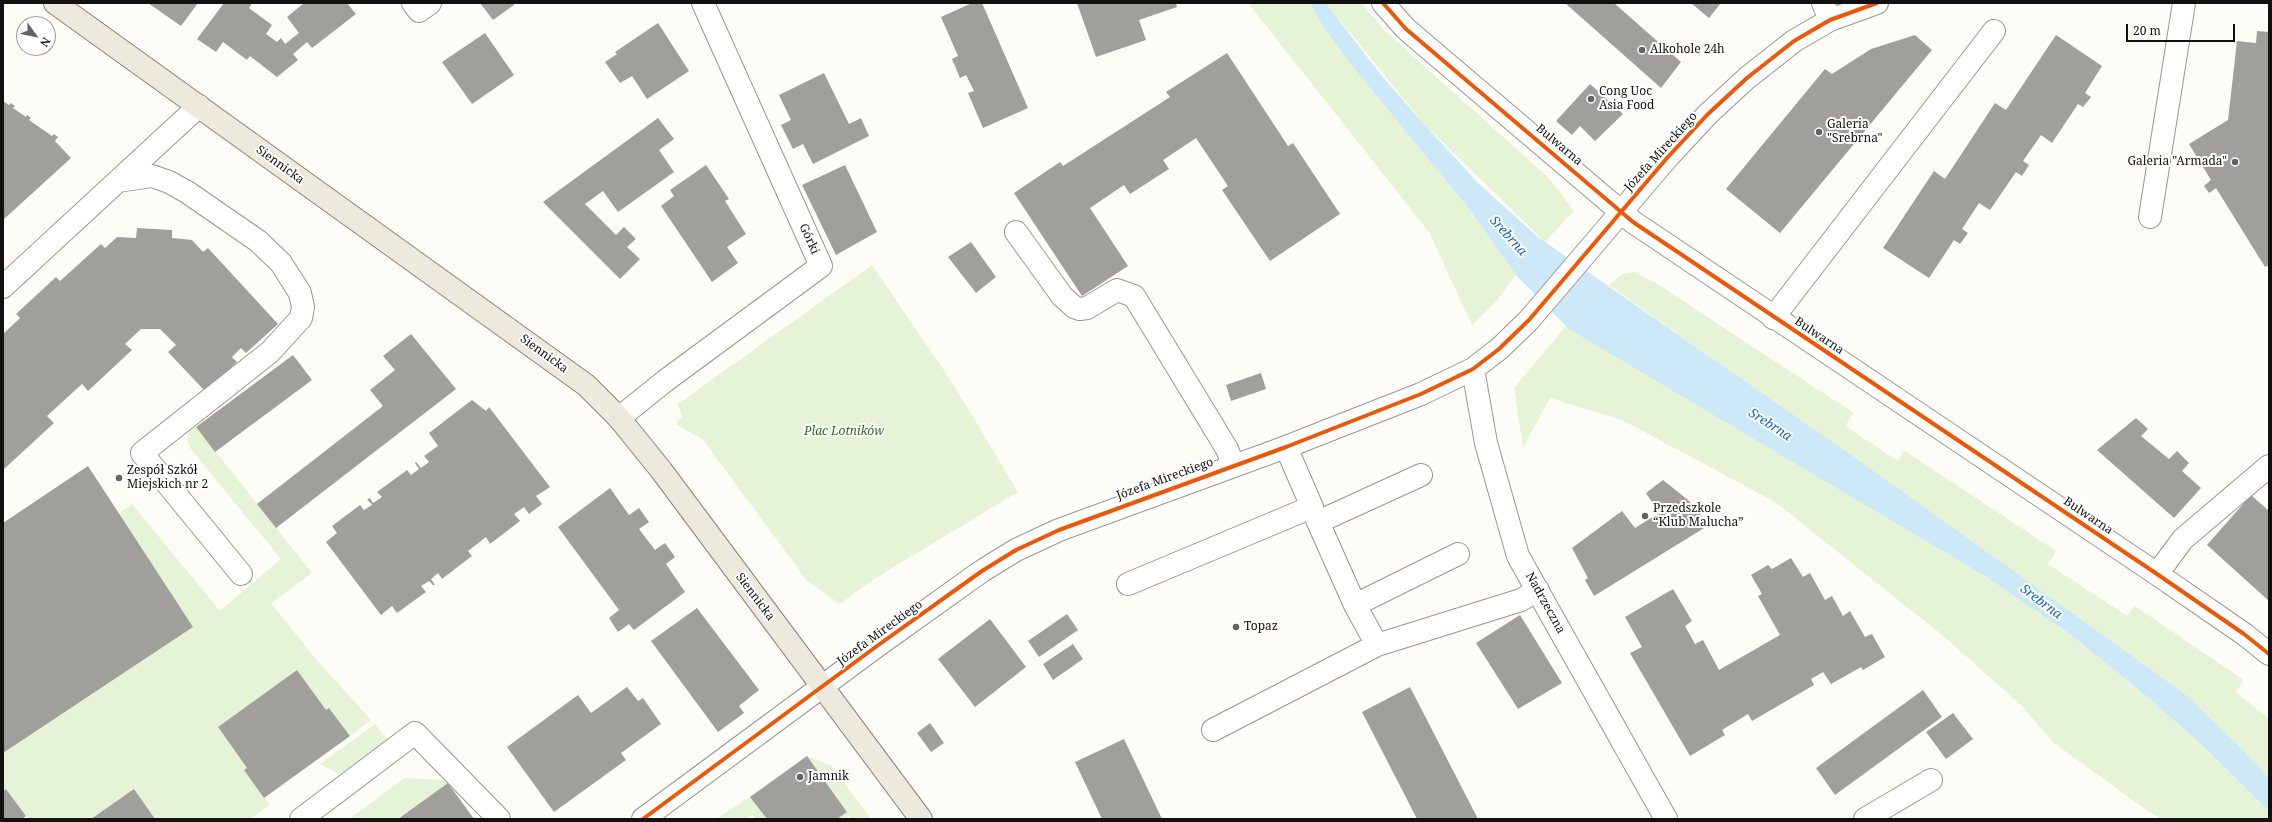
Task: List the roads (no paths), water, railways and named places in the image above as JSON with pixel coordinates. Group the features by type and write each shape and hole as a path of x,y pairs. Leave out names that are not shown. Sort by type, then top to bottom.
{"main road":[{"name":"Siennicka","path":"55,3 586,385 619,418 824,687 921,819"}],"street":[{"path":"413,3 419,11 430,3"},
{"name":"Górki","path":"619,418 665,381 821,266 703,3"},
{"name":"Bulwarna","path":"1383,3 1406,29 1621,212 1773,318 2157,574 2244,634 2269,654"},
{"name":"Józefa Mireckiego","path":"643,819 878,646 982,571 1016,550 1059,530 1421,394 1472,368 1499,349 1529,320 1585,253 1708,114 1747,78 1794,41 1827,12 1877,3"},
{"path":"2150,217 2184,3"},
{"path":"1773,318 1994,31"},
{"path":"3,287 198,106"},
{"path":"118,181 152,176 169,182 187,192 258,241 281,263 300,293 303,307 300,318 275,347 142,453 241,574"},
{"path":"1016,232 1062,296 1074,307 1080,309 1088,308 1117,290 1134,296 1227,449 1233,464"},
{"name":"Nadrzeczna","path":"1472,368 1486,442 1518,556 1666,819"},
{"path":"1286,446 1355,605 1377,645"},
{"path":"2157,574 2183,540 2269,466"},
{"path":"1128,584 1421,475"},
{"path":"1355,605 1458,554"},
{"path":"1213,730 1377,645 1521,600 1538,590"},
{"path":"301,819 415,733 499,819"},
{"path":"1865,819 1931,780"}],"water":[{"name":"Srebrna","path":"1310,3 1326,3 1381,75 1424,124 1479,184 1538,237 1868,467 2185,694 2244,751 2269,779 2269,811 2202,745 2145,695 2066,631 1983,575 1569,329 1516,275 1467,206 1350,63 1321,23"}],"place":[{"name":"Alkohole 24h","path":"1642,50"},
{"name":"Cong Uoc Asia Food","path":"1591,99"},
{"name":"Galeria \"Srebrna\"","path":"1819,132"},
{"name":"Galeria \"Armada\"","path":"2235,162"},
{"name":"Zespół Szkół Miejskich nr 2","path":"119,478"},
{"name":"Przedszkole “Klub Malucha”","path":"1645,516"},
{"name":"Topaz","path":"1236,627"},
{"name":"Jamnik","path":"800,777"}],"park label":[{"name":"Plac Lotników","path":"844,432"}]}
